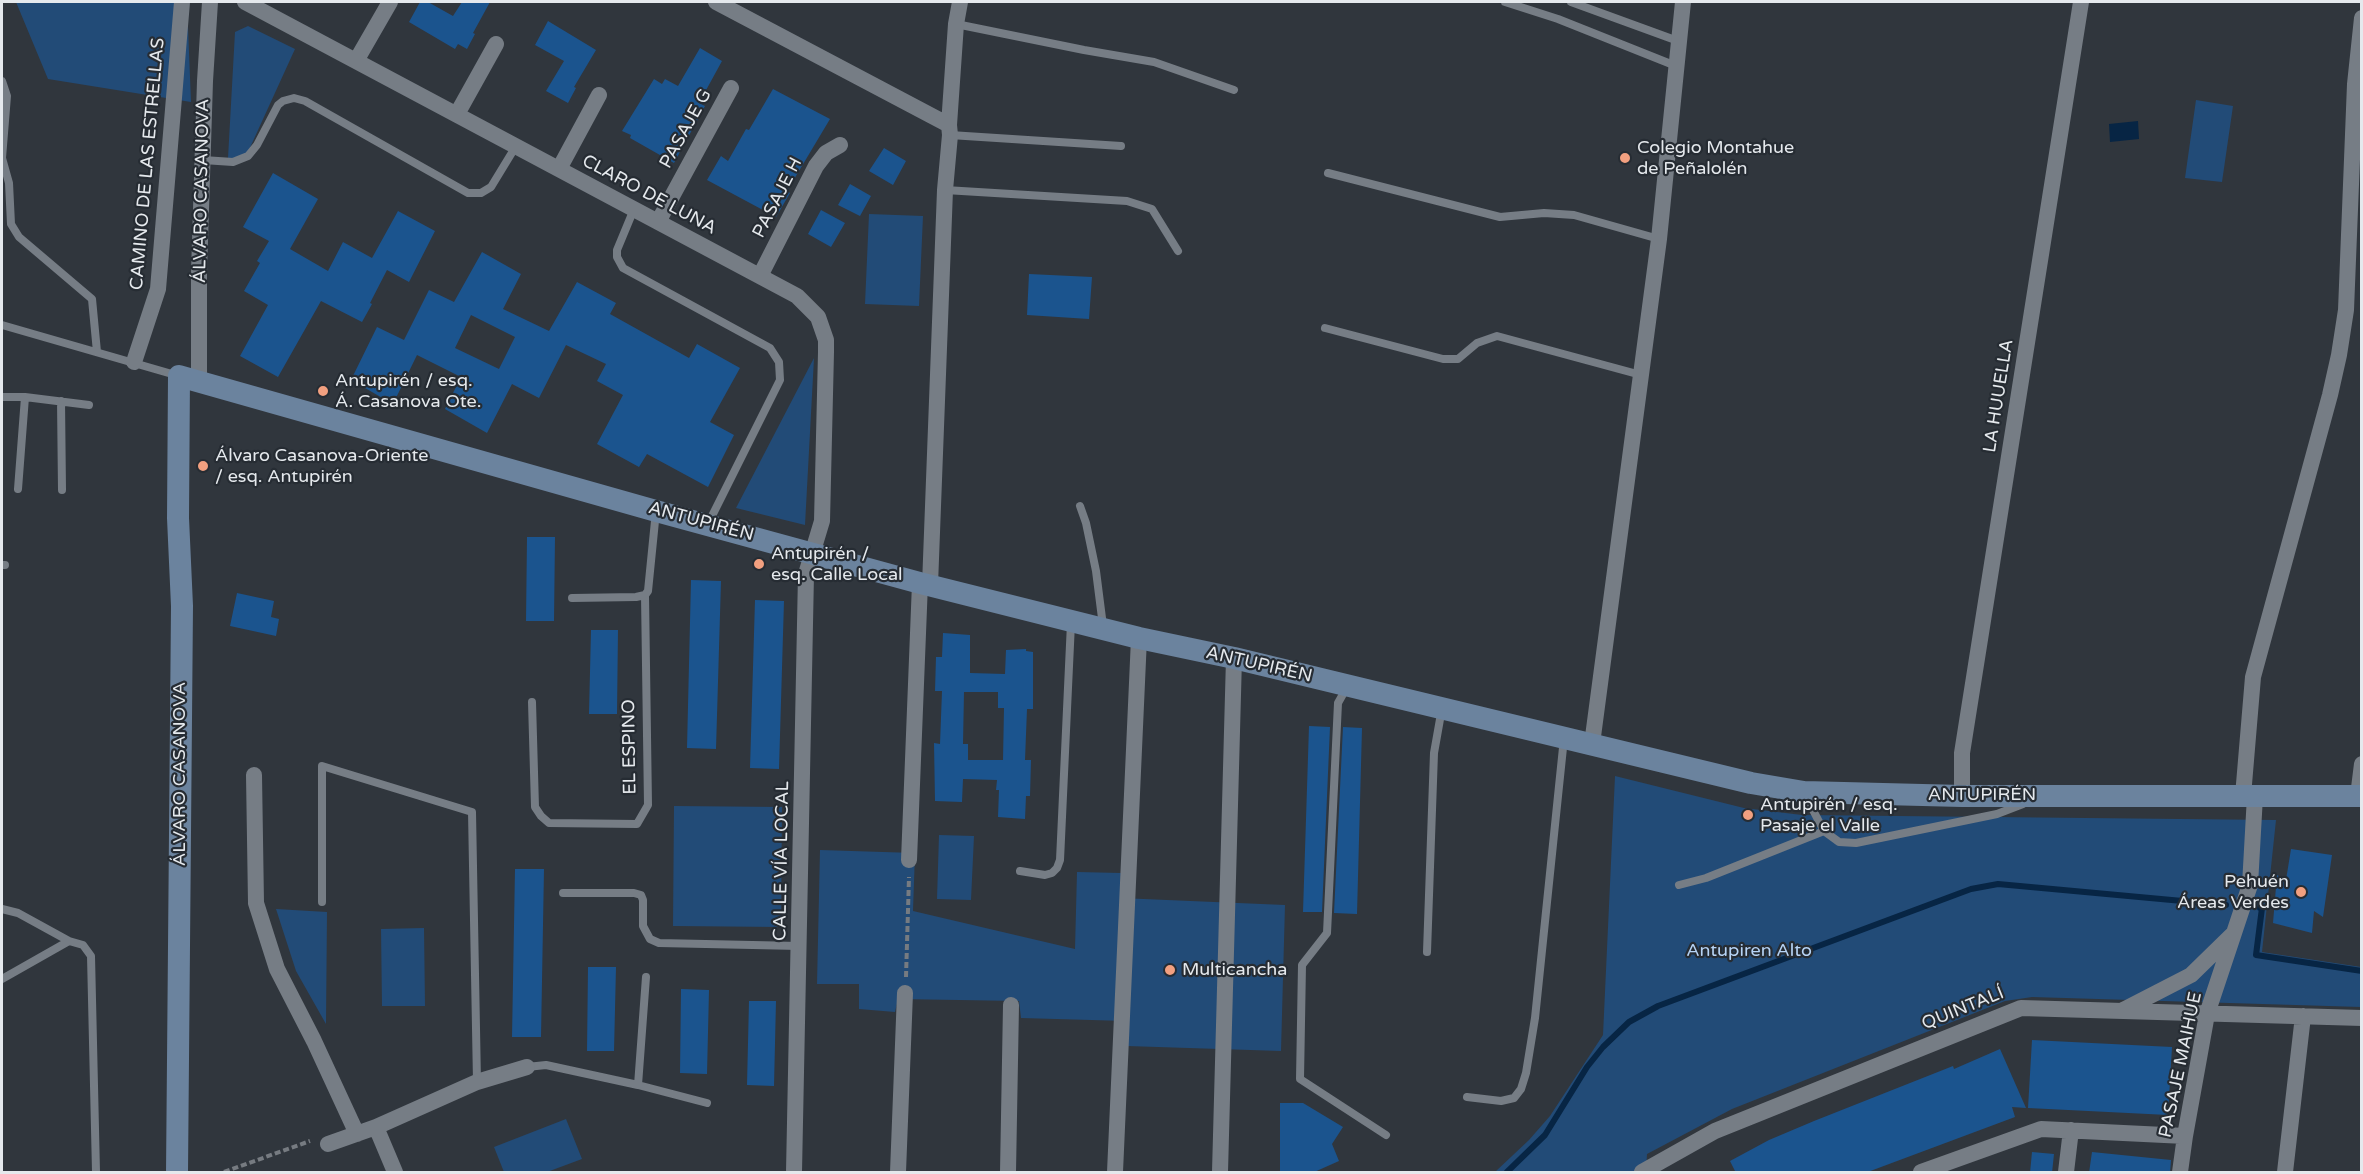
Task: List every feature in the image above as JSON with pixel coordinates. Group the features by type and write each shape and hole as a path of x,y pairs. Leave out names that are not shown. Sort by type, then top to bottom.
{"street":[{"name":"CAMINO DE LAS ESTRELLAS","path":"134,363 158,289 182,2"},
{"name":"ÁLVARO CASANOVA","path":"177,1173 182,606 178,518 199,273 210,2"},
{"name":"CLARO DE LUNA","path":"245,2 268,7 356,61 805,302 818,317 826,340 822,521 812,552"},
{"path":"356,61 390,2"},
{"path":"716,2 949,130"},
{"path":"909,860 945,190 956,24 960,2"},
{"path":"1592,744 1659,239 1683,2"},
{"name":"LA HUUELLA","path":"1962,796 1962,753 2081,2"},
{"name":"PASAJE MAIHUE","path":"2180,1173 2207,1014 2250,885 2249,796 2253,677 2330,395 2343,333 2346,310 2355,84 2361,18"},
{"path":"457,114 496,44"},
{"name":"PASAJE G","path":"658,222 731,88"},
{"path":"559,169 599,95"},
{"name":"PASAJE H","path":"760,276 816,166 826,153 840,145"},
{"name":"ANTUPIRÉN","path":"189,378 656,511 925,584 1139,638 1234,658 1751,783 1804,792 1962,796 2360,796"},
{"name":"CALLE VÍA LOCAL","path":"794,1173 806,574 812,552"},
{"path":"1115,1173 1139,638"},
{"path":"1220,1173 1234,658"},
{"path":"2360,796 2361,764"},
{"path":"254,775 256,903 277,969 314,1041 357,1134"},
{"name":"PASAJE MAIHUE","path":"2122,1011 2191,975 2235,932"},
{"path":"898,1173 905,993"},
{"path":"1008,1173 1011,1005"},
{"name":"QUINTALÍ","path":"1651,1170 1715,1131 2021,1008 2361,1018"},
{"path":"2285,1173 2303,1016"},
{"path":"328,1144 376,1127 477,1082 527,1067"},
{"path":"376,1127 395,1173"},
{"path":"1921,1173 1950,1167 2026,1132 2041,1129 2185,1136"},
{"path":"2066,1173 2071,1130"}],"lane":[{"path":"1505,2 1558,19 1676,66"},
{"path":"1571,2 1678,41"},
{"path":"956,24 1084,51 1154,62 1234,90"},
{"path":"2,81 7,96 2,158 9,183 11,224 19,237 92,299 97,352"},
{"path":"203,160 233,162 248,156 257,145 278,105 294,98 304,101 468,193 481,193 491,188 516,146"},
{"path":"949,130 1122,146"},
{"path":"1328,173 1500,217 1544,213 1574,214 1659,239"},
{"path":"945,190 1127,201 1152,209 1178,251"},
{"path":"634,209 617,250 617,257 623,268 770,348 779,362 780,380 708,524"},
{"path":"2,325 189,378"},
{"path":"1325,328 1443,359 1458,358 1477,343 1497,336 1641,375"},
{"path":"2,397 25,397 89,405"},
{"path":"18,489 25,397"},
{"path":"61,401 62,490"},
{"path":"1080,506 1096,571 1103,628"},
{"name":"EL ESPINO","path":"532,702 535,807 541,816 549,823 637,824 648,805 645,595 648,591 656,511"},
{"path":"572,598 645,595"},
{"path":"1020,871 1052,873 1060,860 1071,620"},
{"path":"1348,686 1338,703 1327,933 1302,965 1300,1079 1386,1135"},
{"path":"1426,952 1434,753 1442,708"},
{"path":"1467,1097 1501,1101 1514,1098 1521,1089 1526,1073 1535,1018 1564,738"},
{"path":"322,902 322,766 472,812 477,1082"},
{"path":"1804,792 1824,831 1839,842 1856,843 1997,814 2043,796"},
{"path":"1679,885 1706,878 1824,831"},
{"path":"563,892 641,895 645,933 650,939 659,943 800,946"},
{"path":"2,909 18,913 69,941 83,945 91,956 96,1173"},
{"path":"2,979 69,941"},
{"path":"638,1085 646,977"},
{"path":"527,1067 546,1065 707,1103"}],"path":[{"path":"905,993 909,860"},
{"path":"224,1173 314,1140 328,1144"}],"green space":[{"path":"16,2 187,2 191,102 48,79"},
{"path":"248,26 295,49 248,152 237,159 228,158 235,32"},
{"path":"2196,100 2233,106 2222,182 2185,178"},
{"path":"869,214 923,216 919,306 865,304"},
{"path":"814,358 805,525 736,508"},
{"name":"Antupiren Alto","path":"1615,776 1744,808 1802,815 2276,820 2262,952 2361,967 2361,1007 2032,997 2005,1001 1732,1109 1647,1154 1646,1172 1495,1172 1529,1140 1550,1116 1603,1035"},
{"path":"674,806 782,807 781,927 673,926"},
{"path":"939,835 974,836 971,900 937,899"},
{"path":"820,850 915,853 913,911 1075,949 1077,872 1121,873 1120,898 1285,905 1281,1051 1127,1046 1126,1021 1021,1018 1019,1001 898,999 895,1012 859,1009 859,984 817,984"},
{"path":"276,909 327,912 326,1024 296,971"},
{"path":"424,928 425,1006 382,1006 381,929"},
{"path":"566,1119 582,1159 547,1172 504,1172 494,1147"}],"shaded area":[{"path":"2138,121 2139,139 2110,142 2109,124"}],"building":[{"path":"420,2 428,2 453,16 462,2 490,2 467,49 458,44 455,49 409,22"},
{"path":"548,21 596,50 574,87 576,88 568,103 546,91 564,61 535,45"},
{"path":"700,48 722,61 699,103 705,106 674,163 622,131 654,79 662,84 665,79 678,86"},
{"path":"773,89 830,119 787,191 790,193 776,217 707,180 721,156 728,161"},
{"path":"884,148 906,161 893,185 869,171"},
{"path":"273,173 318,199 290,249 328,271 343,242 372,258 398,211 435,231 409,282 387,270 362,322 321,301 278,377 240,356 268,305 244,291 269,241 243,227"},
{"path":"850,184 871,196 860,216 838,205"},
{"path":"821,210 845,223 831,247 808,234"},
{"path":"482,252 521,274 503,309 549,331 577,282 616,303 610,314 689,358 697,344 740,368 710,422 734,435 708,487 647,454 639,467 597,444 623,395 597,381 606,364 566,345 539,398 512,384 487,433 445,409 461,377 417,355 393,404 351,380 377,327 404,340 429,290 454,302","holes":["471,315 515,337 499,369 455,348"]},
{"path":"1029,274 1092,277 1089,319 1027,315"},
{"path":"527,537 555,537 554,621 526,621"},
{"path":"691,580 721,581 716,749 687,748"},
{"path":"237,593 274,601 271,617 279,619 276,636 230,626"},
{"path":"755,600 784,601 779,769 750,768"},
{"path":"591,630 618,630 617,714 589,714"},
{"path":"943,633 970,635 970,673 1005,674 1006,650 1026,649 1026,651 1033,652 1033,709 1027,709 1025,760 1031,760 1030,796 1026,796 1025,819 998,817 997,780 963,779 962,802 935,801 934,743 940,744 942,691 935,691 936,657 942,657","holes":["964,692 998,692 998,708 1004,708 1003,760 968,760 968,744 963,744"]},
{"path":"1309,726 1330,727 1322,912 1303,912"},
{"path":"1343,727 1362,728 1357,914 1334,913"},
{"name":"Pehuén Áreas Verdes","path":"2291,849 2332,855 2323,917 2314,911 2312,933 2273,923 2277,875 2286,880"},
{"path":"515,869 544,869 541,1037 512,1037"},
{"path":"588,967 616,967 614,1051 587,1051"},
{"path":"681,989 709,990 707,1074 680,1073"},
{"path":"749,1001 776,1001 774,1086 747,1085"},
{"path":"2032,1040 2172,1047 2168,1115 2028,1108"},
{"path":"2000,1049 2026,1108 2012,1107 2015,1117 1865,1173 1736,1173 1730,1161 1769,1140 1814,1121 1953,1066 1954,1069"},
{"path":"1280,1103 1303,1103 1343,1127 1332,1144 1339,1161 1312,1173 1280,1173"},
{"path":"2032,1152 2054,1154 2052,1173 2030,1173"},
{"path":"2092,1152 2171,1160 2170,1173 2089,1173"}],"waterway":[{"path":"1507,1172 1545,1135 1587,1067 1603,1047 1629,1022 1658,1006 1971,889 1998,884 2226,905"},
{"path":"2260,908 2262,908 2256,955 2362,971"}],"place":[{"name":"Colegio Montahue de Peñalolén","path":"1625,158"},
{"name":"Antupirén / esq. Á. Casanova Ote.","path":"323,391"},
{"name":"Álvaro Casanova-Oriente / esq. Antupirén","path":"203,466"},
{"name":"Antupirén / esq. Calle Local","path":"759,564"},
{"name":"Antupirén / esq. Pasaje el Valle","path":"1748,815"},
{"name":"Pehuén Áreas Verdes","path":"2301,892"},
{"name":"Multicancha","path":"1170,970"}]}
